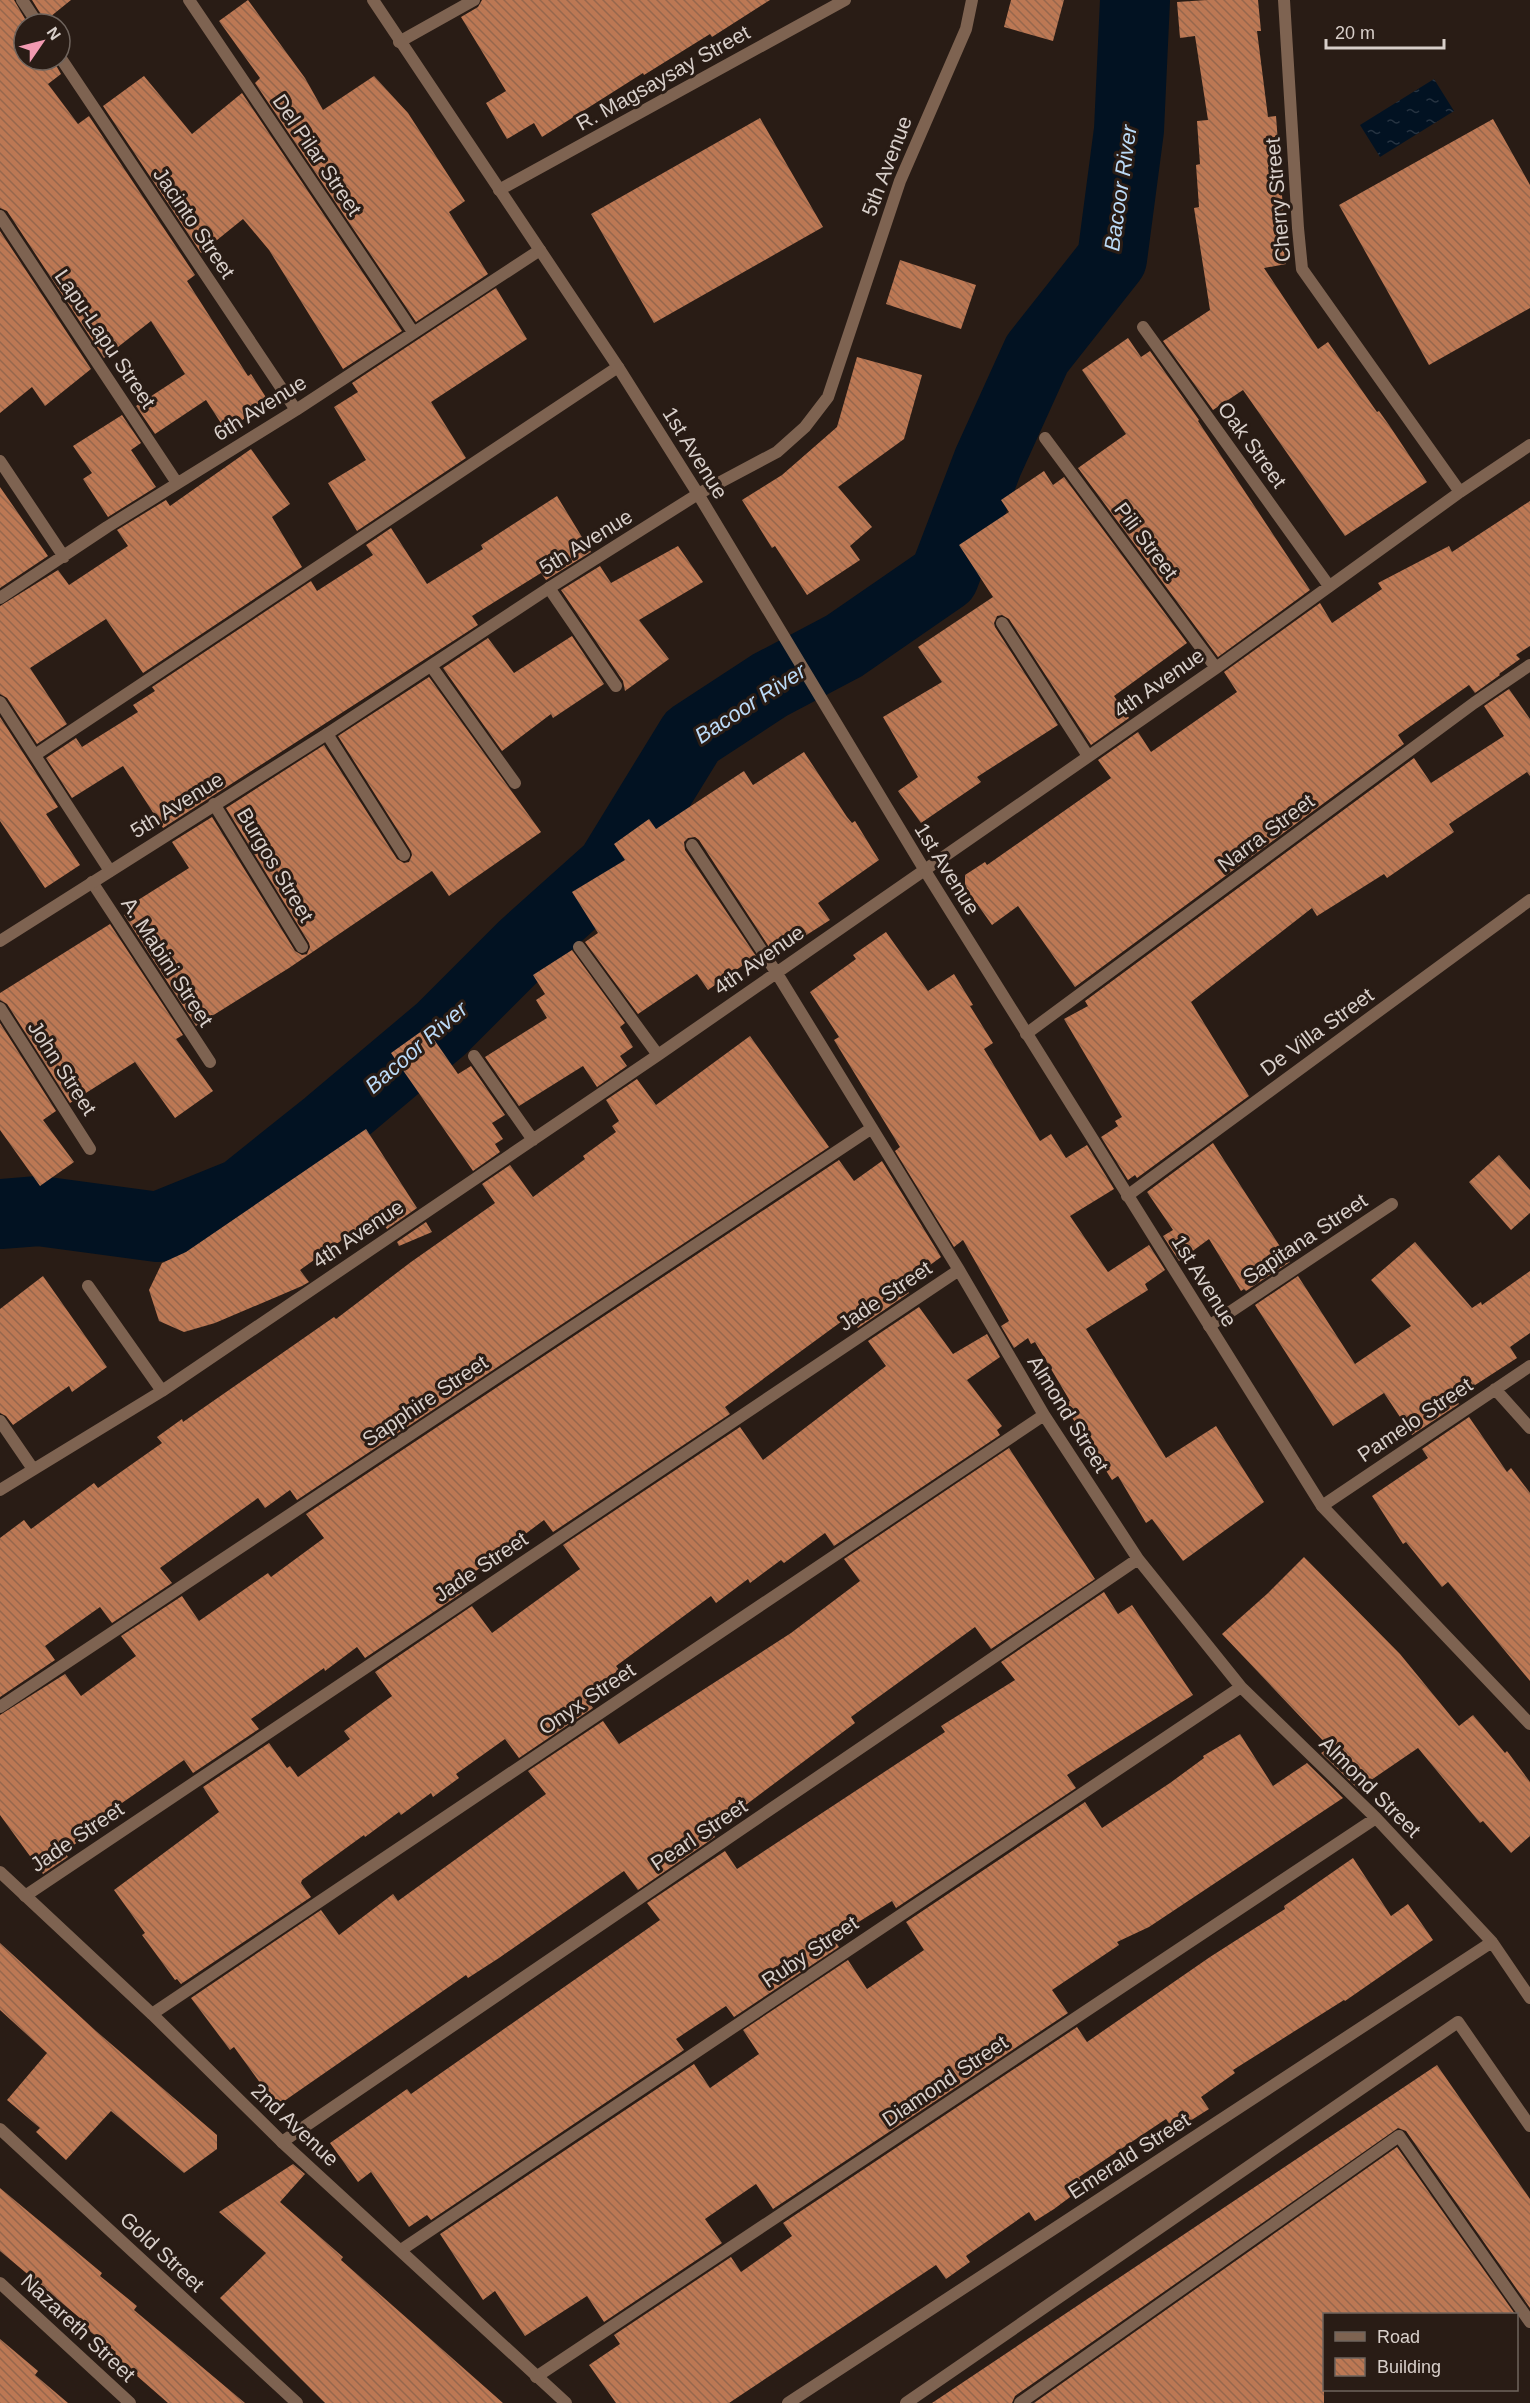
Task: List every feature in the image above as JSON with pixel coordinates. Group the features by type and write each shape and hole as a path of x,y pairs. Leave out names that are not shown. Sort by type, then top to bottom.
{"street":[{"name":"Del Pilar Street","path":"189,0 413,332"},
{"name":"1st Avenue","path":"373,0 618,367 698,494 924,869 1322,1506 1530,1724"},
{"path":"399,42 474,0"},
{"name":"R. Magsaysay Street","path":"499,190 845,0"},
{"name":"5th Avenue","path":"0,941 327,734 549,588 698,494 777,452 805,427 828,397 900,181 966,29 972,0"},
{"name":"Cherry Street","path":"1284,0 1302,268 1460,492"},
{"name":"Jacinto Street","path":"70,72 296,410"},
{"name":"Lapu-Lapu Street","path":"0,216 177,483"},
{"name":"6th Avenue","path":"0,597 107,527 296,410 540,250"},
{"name":"Oak Street","path":"1143,327 1329,586"},
{"path":"35,755 618,367"},
{"name":"Pili Street","path":"1045,438 1216,668"},
{"name":"4th Avenue","path":"0,1490 162,1391 658,1055 1216,668 1460,492 1530,445"},
{"path":"0,461 64,557"},
{"path":"549,588 616,686"},
{"path":"1002,623 1088,756"},
{"name":"Narra Street","path":"1026,1034 1474,703 1530,665"},
{"path":"431,666 515,783"},
{"path":"0,702 110,871"},
{"path":"327,734 404,855"},
{"name":"Burgos Street","path":"214,804 302,947"},
{"name":"Almond Street","path":"692,845 776,972 959,1270 1044,1415 1138,1559 1241,1687 1376,1818 1492,1942 1530,1998"},
{"name":"A. Mabini Street","path":"92,882 210,1062"},
{"name":"De Villa Street","path":"1127,1196 1530,900"},
{"path":"579,947 658,1055"},
{"name":"John Street","path":"0,1008 90,1149"},
{"path":"474,1056 533,1140"},
{"name":"Sapphire Street","path":"0,1707 872,1128"},
{"name":"Sapitana Street","path":"1209,1326 1392,1204"},
{"name":"Jade Street","path":"25,1896 959,1270"},
{"path":"88,1286 162,1391"},
{"name":"Pamelo Street","path":"1322,1506 1530,1366"},
{"path":"1495,1389 1530,1428"},
{"name":"Onyx Street","path":"152,2014 1044,1415"},
{"path":"0,1421 33,1469"},
{"name":"Pearl Street","path":"282,2142 1138,1559"},
{"name":"Ruby Street","path":"401,2250 1241,1687"},
{"name":"Diamond Street","path":"536,2376 1376,1818"},
{"name":"2nd Avenue","path":"0,1872 152,2014 282,2142 566,2403"},
{"name":"Emerald Street","path":"788,2403 1492,1942"},
{"path":"906,2403 1458,2022 1530,2126"},
{"name":"Gold Street","path":"0,2129 297,2403"},
{"path":"1020,2403 1399,2136 1530,2322"},
{"name":"Nazareth Street","path":"0,2283 130,2403"}],"water":[{"path":"1434,79 1454,111 1380,157 1360,125"}],"building":[{"path":"0,0 14,0 21,12 12,12 12,72 60,72 61,74 48,84 78,124 89,116 195,275 187,281 248,376 251,374 269,402 226,431 206,400 155,434 136,406 185,374 151,321 104,358 7,211 0,208"},
{"path":"32,0 71,0 56,12 39,12"},
{"path":"248,0 305,78 323,110 374,76 408,113 465,201 449,212 488,274 416,322 255,83 260,78 219,21"},
{"path":"482,0 770,0 712,37 710,34 644,75 643,73 542,137 534,123 507,139 486,103 506,91 461,17 478,7"},
{"path":"1011,0 1064,0 1053,41 1004,27"},
{"path":"1258,0 1261,31 1257,31 1268,117 1276,116 1285,235 1281,235 1286,264 1264,268 1318,349 1328,342 1377,412 1379,411 1389,425 1427,482 1345,536 1243,390 1213,410 1163,341 1210,310 1194,208 1199,207 1196,165 1200,164 1197,121 1208,120 1195,36 1180,38 1177,2"},
{"path":"144,76 192,134 242,93 402,331 343,369 269,250 243,219 201,253 103,106"},
{"path":"760,118 823,227 654,323 591,214"},
{"path":"1493,119 1530,185 1530,308 1429,365 1339,205"},
{"path":"0,231 91,369 45,406 32,387 0,413"},
{"path":"900,260 976,285 961,329 886,304"},
{"path":"496,288 527,339 431,402 466,458 357,531 328,483 366,460 334,407 358,392 352,383"},
{"path":"1128,338 1141,357 1150,351 1199,420 1310,590 1218,657 1078,468 1126,434 1082,370"},
{"path":"857,357 922,375 904,439 838,487 872,527 850,546 860,560 807,595 775,546 772,548 742,500 782,475 837,427"},
{"path":"122,415 141,443 131,450 156,487 108,517 83,479 92,473 73,446"},
{"path":"251,449 290,504 272,517 302,567 143,673 106,619 30,668 67,724 37,744 7,698 0,694 0,606 58,570 69,585 128,546 117,530 166,500 170,506"},
{"path":"1044,471 1053,485 1064,477 1187,643 1114,696 1129,718 1091,745 1009,619 1002,615 997,616 995,627 1058,725 977,777 981,782 921,823 898,791 918,777 883,717 942,682 918,647 993,597 959,545 1009,512 1001,500"},
{"path":"0,487 48,556 0,588"},
{"path":"557,496 591,552 546,580 541,573 472,616 478,625 163,828 123,766 72,798 46,758 76,738 82,747 138,712 133,705 155,691 152,687 311,581 317,591 373,555 366,545 391,528 427,584 483,549 481,545"},
{"path":"1530,501 1530,646 1516,655 1520,659 1500,675 1475,693 1469,685 1398,735 1404,744 1075,987 1018,906 992,925 965,887 965,875 985,862 987,865 1111,778 1098,760 1138,732 1151,752 1237,692 1224,672 1320,603 1332,623 1382,589 1378,583 1449,546 1452,552"},
{"path":"678,546 703,582 639,620 669,659 625,691 623,681 561,590 600,566 611,583"},
{"path":"572,636 604,684 553,718 551,714 502,751 443,668 488,638 514,673"},
{"path":"429,677 541,832 449,896 432,871 289,968 196,1026 124,915 130,911 127,907 189,868 172,842 212,817 295,951 302,955 307,954 309,943 226,808 324,745 397,859 404,863 409,862 411,851 338,736"},
{"path":"1509,689 1530,719 1530,776 1527,772 1449,824 1454,832 1387,878 1384,874 1317,916 1312,908 1191,1002 1249,1096 1137,1178 1135,1175 1128,1180 1101,1137 1118,1126 1115,1121 1122,1117 1064,1019 1088,1006 1085,1001 1414,758 1431,783 1504,736 1484,706"},
{"path":"0,717 58,807 46,814 80,865 45,888 0,821"},
{"path":"804,752 847,817 852,823 855,821 879,860 818,903 830,920 783,950 775,943 769,947 699,840 695,837 688,838 684,842 685,850 756,956 708,990 697,974 638,1014 585,942 598,933 572,892 625,860 614,844 649,819 656,829 744,771 753,785"},
{"path":"110,924 183,1035 176,1039 213,1091 175,1118 135,1062 70,1103 7,1004 0,1000 0,993"},
{"path":"886,932 928,991 954,974 973,1005 970,1006 993,1043 984,1049 1040,1141 1051,1134 1066,1158 1087,1145 1114,1189 1070,1216 1108,1272 1149,1245 1165,1270 1145,1284 1148,1290 1086,1329 1166,1458 1216,1426 1264,1502 1183,1561 1152,1519 1146,1523 1118,1476 1112,1480 1064,1405 1070,1401 1035,1342 1031,1344 1028,1338 1014,1348 1001,1326 1009,1321 963,1240 954,1247 895,1151 900,1147 834,1040 839,1037 810,992 856,959 853,955"},
{"path":"572,950 625,1023 620,1027 633,1047 620,1056 627,1066 597,1087 583,1066 519,1106 485,1057 547,1018 536,1000 545,994 533,975"},
{"path":"0,1023 56,1111 43,1120 74,1162 40,1186 0,1130"},
{"path":"426,1028 458,1074 471,1066 505,1115 492,1123 503,1139 495,1144 500,1152 473,1171 391,1053"},
{"path":"750,1036 829,1147 297,1500 290,1490 265,1508 258,1498 160,1568 172,1583 112,1623 100,1607 45,1646 55,1660 0,1697 0,1538 24,1520 31,1529 94,1483 98,1488 162,1443 157,1437 182,1419 183,1422 334,1317 336,1319 411,1262 495,1203 482,1184 510,1165 533,1197 585,1159 583,1156 616,1132 612,1126 619,1121 606,1100 637,1079 656,1105"},
{"path":"366,1129 417,1208 387,1229 377,1215 300,1270 309,1282 302,1286 215,1323 184,1332 159,1321 149,1290 162,1263 186,1252"},
{"path":"1213,1143 1290,1262 1246,1291 1244,1289 1241,1291 1209,1239 1179,1261 1163,1236 1173,1230 1147,1192"},
{"path":"1499,1155 1530,1190 1530,1213 1511,1230 1469,1182"},
{"path":"839,1160 854,1181 882,1161 941,1257 903,1285 909,1293 858,1328 849,1316 725,1407 730,1414 553,1532 544,1520 457,1585 462,1593 365,1658 357,1647 325,1671 324,1668 251,1719 259,1729 193,1773 184,1760 93,1823 97,1828 64,1852 68,1857 43,1874 0,1815 0,1715 65,1674 81,1696 136,1656 121,1636 182,1596 199,1621 268,1573 271,1577 324,1538 306,1514"},
{"path":"426,1222 432,1232 399,1246 397,1242"},
{"path":"1415,1242 1472,1308 1481,1302 1482,1305 1530,1271 1530,1333 1510,1347 1517,1358 1455,1398 1459,1404 1412,1435 1384,1393 1333,1426 1255,1305 1298,1276 1355,1364 1411,1326 1371,1280"},
{"path":"43,1276 107,1367 72,1392 69,1386 13,1425 6,1416 0,1413 0,1309"},
{"path":"919,1307 953,1354 987,1334 1000,1357 967,1380 1002,1426 997,1430 1000,1435 834,1546 825,1533 784,1563 781,1560 750,1583 748,1579 716,1603 711,1596 616,1666 619,1670 584,1695 593,1708 519,1758 505,1739 456,1774 459,1778 433,1797 431,1793 401,1815 399,1812 302,1880 301,1883 311,1897 181,1984 177,1979 175,1980 142,1935 145,1933 114,1890 219,1812 203,1787 269,1743 287,1768 290,1766 298,1777 350,1739 344,1731 392,1696 375,1672 472,1606 492,1633 580,1569 563,1545 740,1427 763,1460 886,1366 868,1341"},
{"path":"1469,1417 1507,1472 1511,1468 1530,1493 1530,1681 1448,1582 1442,1587 1406,1542 1403,1544 1372,1496 1428,1458 1422,1449"},
{"path":"1009,1448 1095,1579 991,1649 975,1627 851,1717 855,1723 711,1831 715,1837 638,1890 624,1871 499,1958 468,1978 466,1975 277,2106 234,2047 230,2050 191,1998 321,1910 339,1935 393,1894 398,1901 546,1794 528,1771 603,1721 619,1744 791,1633 860,1581 844,1559"},
{"path":"1304,1557 1400,1654 1459,1726 1473,1715 1505,1753 1507,1751 1530,1782 1530,1836 1511,1853 1483,1821 1480,1823 1418,1748 1358,1789 1321,1753 1330,1748 1222,1634"},
{"path":"1104,1592 1118,1614 1132,1605 1193,1695 1067,1775 1076,1788 896,1908 892,1901 833,1938 839,1947 734,2017 726,2006 676,2039 684,2050 431,2220 427,2215 409,2227 371,2172 358,2182 330,2143 407,2089 411,2094 660,1920 647,1903 725,1851 737,1869 945,1732 941,1726 1015,1680 1001,1662"},
{"path":"1240,1734 1273,1786 1307,1763 1343,1798 1149,1927 1117,1942 1119,1945 1052,1990 1068,2013 773,2209 756,2184 705,2219 722,2243 604,2322 587,2296 525,2336 495,2291 483,2300 440,2234 694,2064 710,2088 759,2054 743,2030 848,1960 867,1989 924,1950 906,1922 1085,1802 1102,1828 1170,1783 1204,1758 1203,1756"},
{"path":"1353,1858 1391,1916 1408,1904 1433,1940 1345,2001 1233,2070 1235,2073 1201,2097 1209,2109 1174,2131 1166,2119 1079,2177 1085,2186 1054,2209 1035,2221 1029,2212 966,2256 970,2262 946,2279 936,2265 729,2403 616,2403 589,2365 620,2344 614,2335 731,2257 741,2272 792,2236 783,2223 1077,2027 1087,2042 1210,1957 1285,1909 1284,1906"},
{"path":"0,1943 96,2031 217,2135 217,2149 184,2173 111,2111 66,2160 36,2132 40,2128 7,2100 47,2053 0,2010"},
{"path":"1437,2065 1530,2199 1530,2308 1406,2131 1398,2128 1015,2396 1012,2403 932,2403"},
{"path":"1397,2147 1514,2313 1323,2313 1324,2403 1034,2403"},
{"path":"293,2164 305,2174 280,2202 343,2257 341,2260 503,2403 325,2403 220,2298 266,2253 219,2212"},
{"path":"0,2188 102,2273 100,2276 137,2306 134,2310 245,2403 168,2403 113,2355 116,2352 78,2322 81,2319 0,2251"},
{"path":"0,2339 38,2371 35,2375 68,2403 0,2403"}],"waterway":[{"name":"Bacoor River","path":"0,1214 39,1211 158,1227 242,1193 441,1029 524,946 611,868 692,736 770,685 844,646 944,577 988,462 1037,354 1112,259 1129,130 1135,0"}]}
